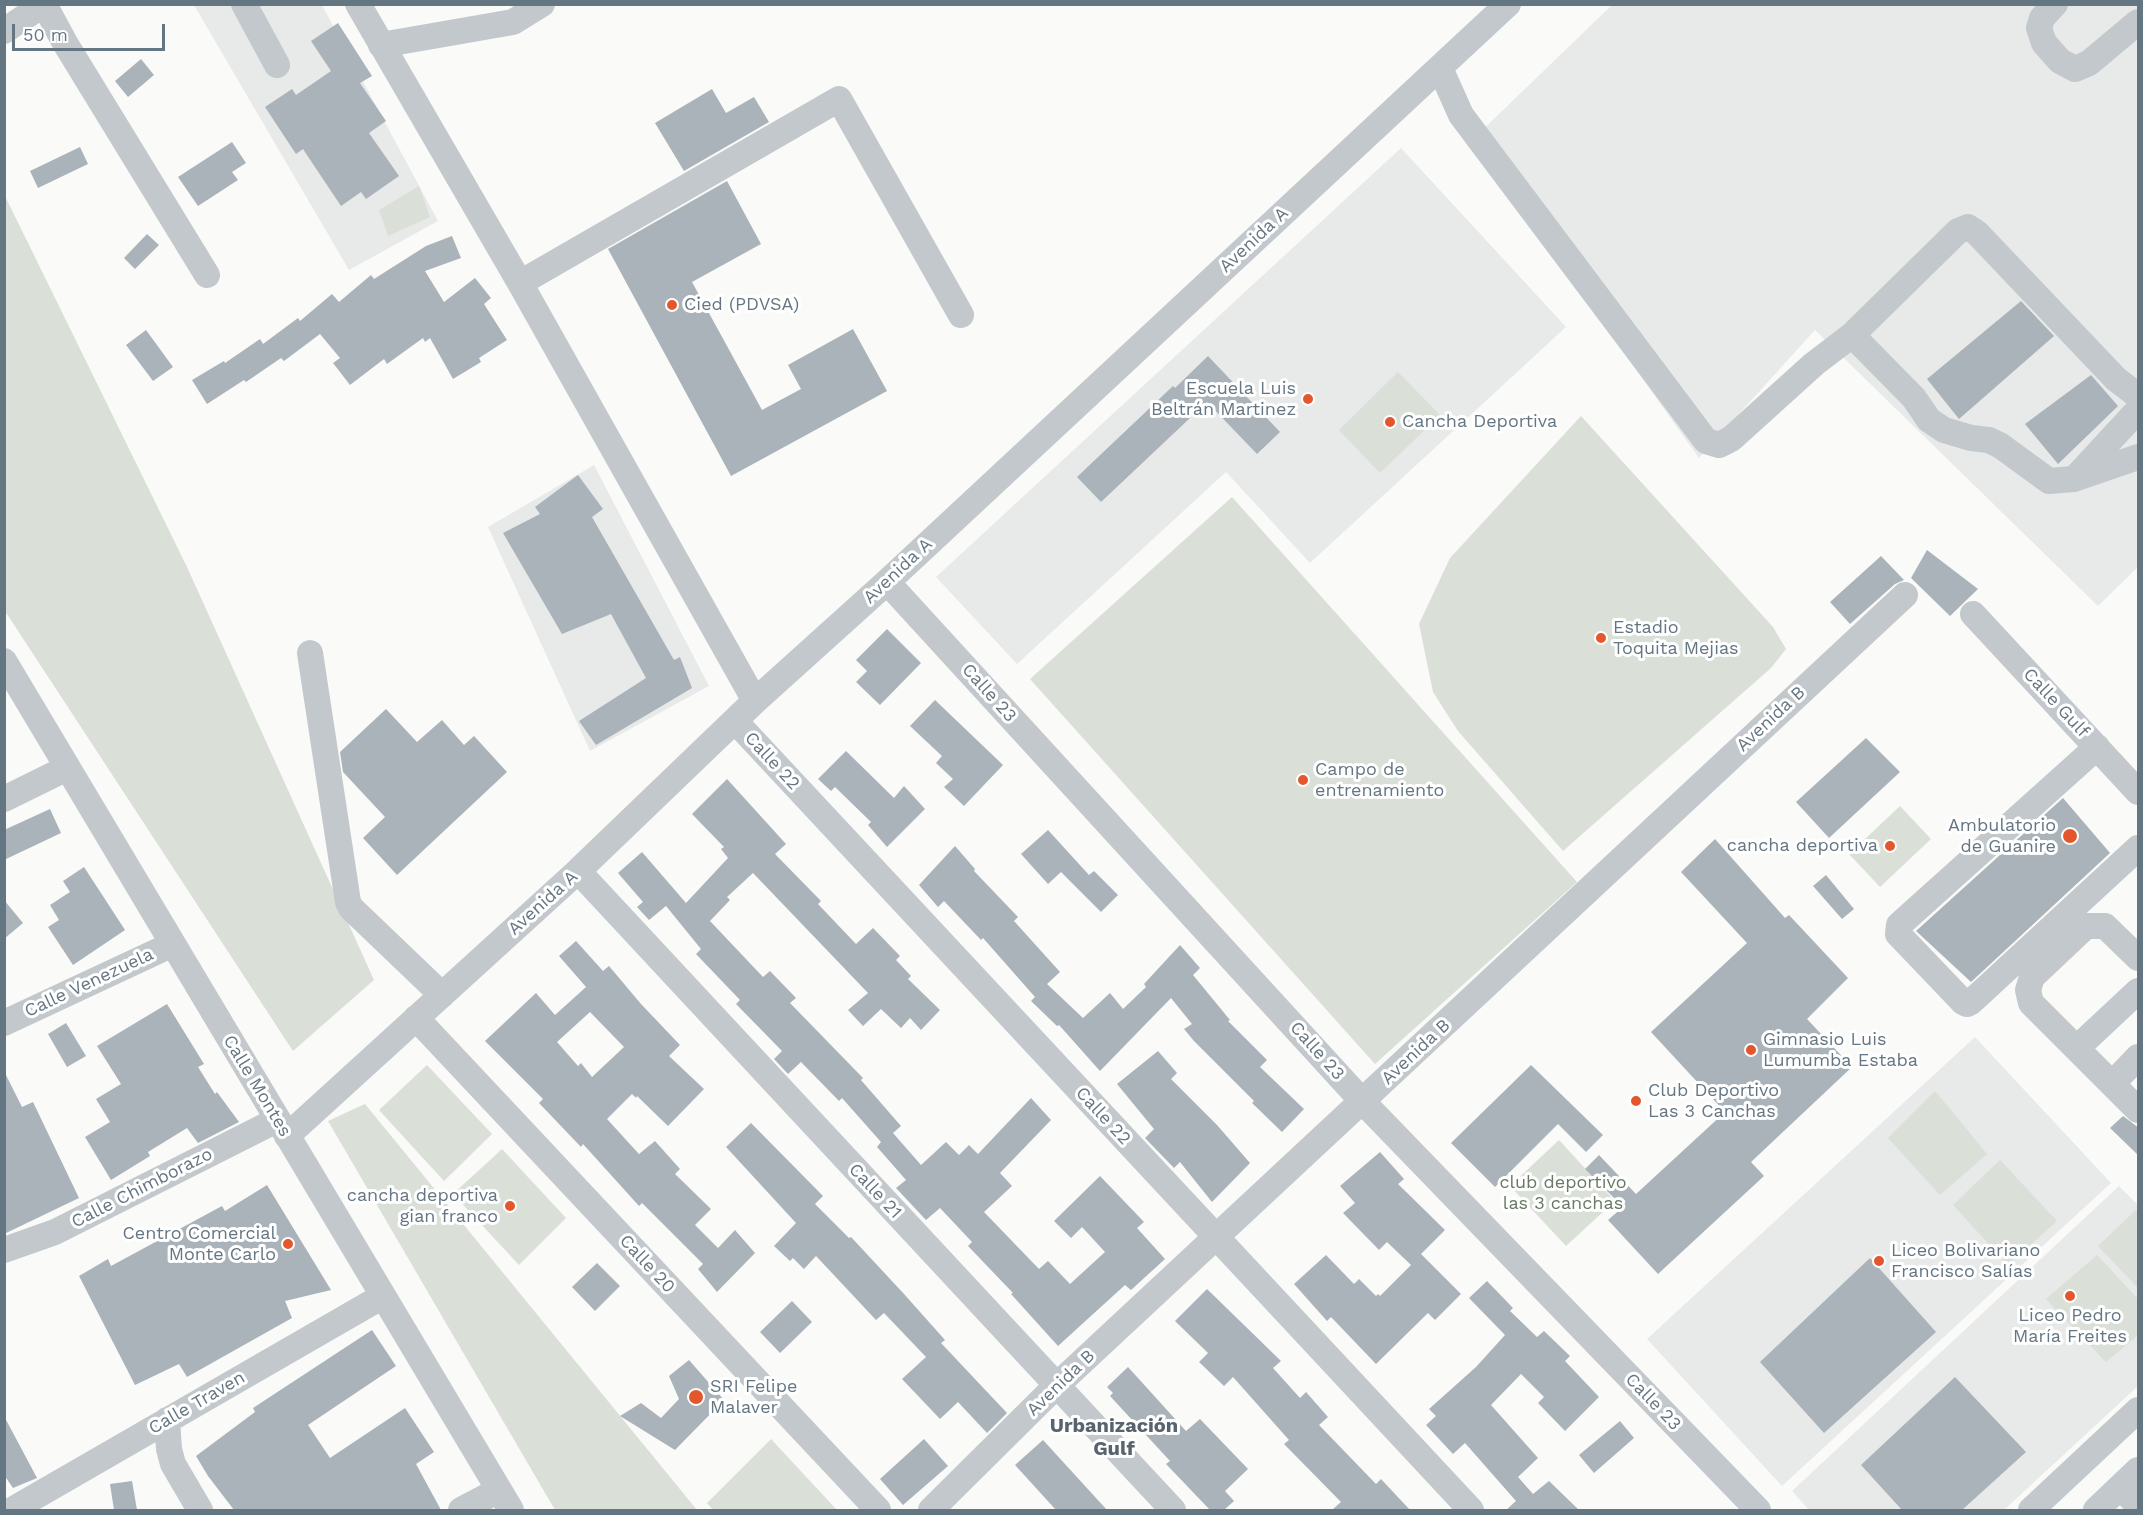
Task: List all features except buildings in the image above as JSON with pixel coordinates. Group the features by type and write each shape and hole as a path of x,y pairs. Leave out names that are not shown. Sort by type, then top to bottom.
{"street":[{"path":"4,31 44,4 65,43 207,275"},
{"path":"244,4 277,65"},
{"path":"358,4 520,283 755,701"},
{"path":"381,45 513,22 542,4"},
{"name":"Avenida A","path":"282,1128 416,1018 578,872 755,701 887,582 1508,4"},
{"path":"2055,4 2042,18 2039,28 2044,43 2060,61 2075,69 2088,63 2139,22"},
{"path":"1440,68 1461,115 1706,441 1719,445 1731,439 1814,364 1852,335 1958,231 1968,227 1977,233 2116,379 2139,396"},
{"path":"520,283 839,99 961,315"},
{"path":"1852,335 1914,398 1929,420 1944,430 1995,443 2049,481 2074,479 2139,457"},
{"path":"2074,479 2139,410"},
{"name":"Calle 23","path":"887,582 1363,1102 1758,1510"},
{"name":"Avenida B","path":"931,1510 1056,1386 1905,595"},
{"name":"Calle Gulf","path":"1973,614 2139,792"},
{"path":"310,653 348,902 351,908 442,995"},
{"name":"Calle Montes","path":"4,661 505,1500"},
{"name":"Calle 22","path":"735,721 1471,1510"},
{"path":"2097,747 1905,919 1897,928 1898,934 1967,1004 2139,848"},
{"path":"4,799 67,768"},
{"name":"Calle 21","path":"578,872 1173,1510"},
{"path":"2139,957 2105,926 2094,924 2086,926 2032,977 2028,990 2031,1003 2139,1110"},
{"name":"Calle Venezuela","path":"4,1023 173,944"},
{"path":"2077,1048 2139,991"},
{"name":"Calle 20","path":"416,1018 878,1510"},
{"path":"2113,1083 2139,1057"},
{"name":"Calle Chimborazo","path":"4,1250 55,1232 282,1128"},
{"name":"Calle Traven","path":"12,1510 383,1296"},
{"path":"2031,1510 2139,1410"},
{"path":"167,1420 169,1449 173,1464 200,1510"},
{"path":"2096,1510 2139,1470"},
{"path":"2120,1487 2139,1505"},
{"path":"461,1510 505,1500"}],"shaded area":[{"path":"194,5 322,5 438,221 349,270"},
{"path":"1612,5 2138,5 2138,567 2098,606 1815,330 1699,458 1472,140"},
{"name":"Escuela Luis Beltrán Martinez","path":"1401,148 1566,327 1310,563 1226,472 1017,664 936,577"},
{"path":"594,465 709,686 590,751 488,527"},
{"name":"Liceo Bolivariano Francisco Salías","path":"1975,1037 2111,1183 1782,1486 1647,1339"},
{"name":"Liceo Pedro María Freites","path":"2119,1186 2138,1205 2138,1386 2004,1510 1809,1510 1792,1491"}],"green space":[{"path":"419,186 430,217 388,236 379,210"},
{"path":"4,194 187,567 374,980 293,1051 5,611"},
{"name":"Cancha Deportiva","path":"1398,372 1440,415 1380,473 1339,430"},
{"name":"Estadio Toquita Mejias","path":"1581,416 1773,627 1786,649 1771,668 1563,851 1458,731 1433,692 1419,624 1450,558"},
{"name":"Campo de entrenamiento","path":"1232,497 1577,882 1375,1064 1030,679"},
{"name":"cancha deportiva","path":"1900,806 1931,839 1880,887 1849,854"},
{"path":"427,1065 492,1134 444,1181 379,1110"},
{"path":"1935,1091 1987,1154 1940,1195 1888,1138"},
{"path":"365,1104 697,1510 555,1510 328,1121"},
{"name":"club deportivo las 3 canchas","path":"1559,1140 1615,1201 1566,1246 1510,1186"},
{"name":"cancha deportiva gian franco","path":"502,1149 566,1218 519,1265 453,1194"},
{"path":"2000,1160 2057,1221 2008,1265 1953,1205"},
{"path":"2136,1210 2138,1213 2138,1288 2098,1246"},
{"path":"2097,1255 2138,1299 2138,1335 2106,1362 2046,1299"},
{"path":"771,1439 837,1510 713,1510 707,1503"}],"place":[{"name":"Cied (PDVSA)","path":"672,305"},
{"name":"Escuela Luis Beltrán Martinez","path":"1308,399"},
{"name":"Cancha Deportiva","path":"1390,422"},
{"name":"Estadio Toquita Mejias","path":"1601,638"},
{"name":"Campo de entrenamiento","path":"1303,780"},
{"name":"Ambulatorio de Guanire","path":"2070,836"},
{"name":"cancha deportiva","path":"1890,846"},
{"name":"Gimnasio Luis Lumumba Estaba","path":"1751,1050"},
{"name":"Club Deportivo Las 3 Canchas","path":"1636,1101"},
{"name":"cancha deportiva gian franco","path":"510,1206"},
{"name":"Centro Comercial Monte Carlo","path":"288,1244"},
{"name":"Liceo Bolivariano Francisco Salías","path":"1879,1261"},
{"name":"Liceo Pedro María Freites","path":"2070,1296"},
{"name":"SRI Felipe Malaver","path":"696,1397"}],"district":[{"name":"Urbanización Gulf","path":"1114,1438"}]}
